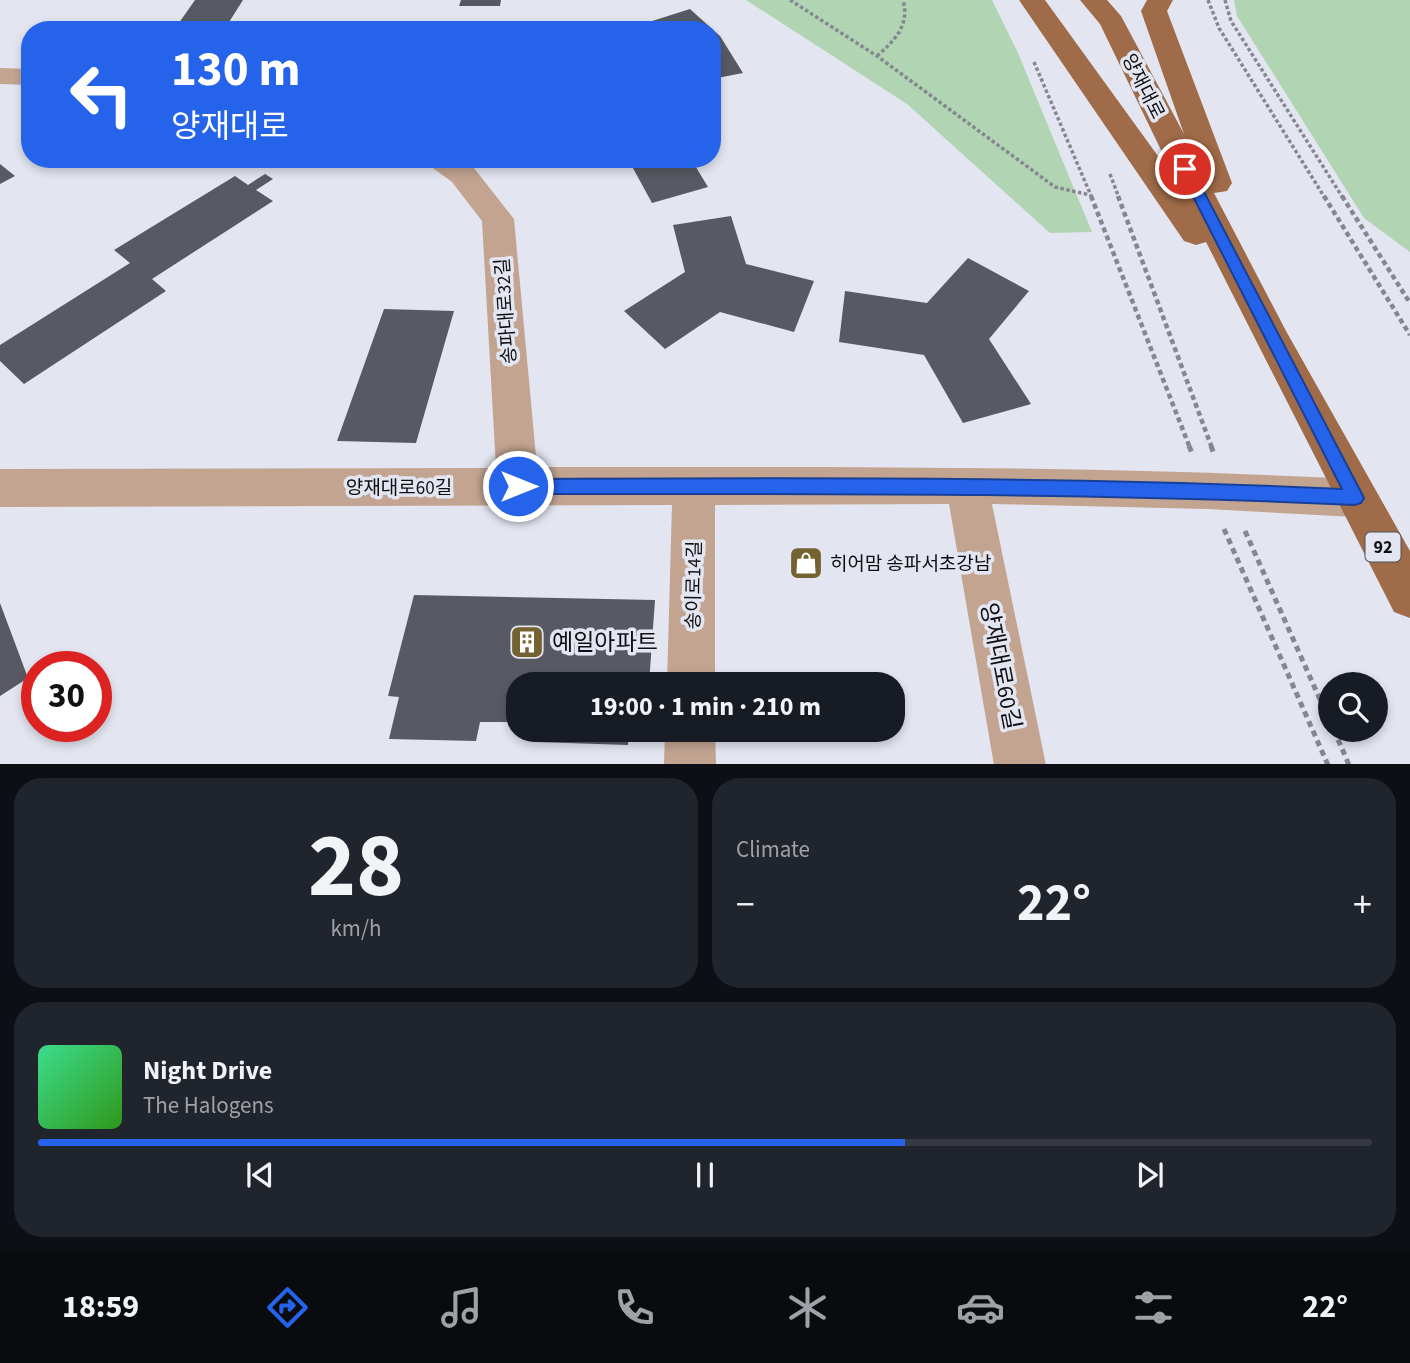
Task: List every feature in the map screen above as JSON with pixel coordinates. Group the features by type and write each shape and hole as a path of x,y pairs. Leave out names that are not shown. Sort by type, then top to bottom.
{"main road":[{"path":"1032,0 1272,340"},
{"path":"1160,0 1154,11 1272,340"},
{"name":"양재대로","path":"1105,7 1272,340 1410,596"}],"street":[{"path":"0,76 21,77"},
{"name":"송파대로32길","path":"453,168 463,175 498,219 518,486"},
{"name":"양재대로60길","path":"0,488 967,485 1218,491 1355,498"},
{"name":"양재대로60길","path":"967,485 1020,764"},
{"name":"송이로14길","path":"691,672 694,486"},
{"path":"690,764 691,742"}],"path":[{"path":"790,0 877,56 1055,187 1091,195"},
{"path":"877,56 898,38 906,19 902,0"},
{"path":"1208,0 1219,28 1410,335"},
{"path":"1225,0 1231,21 1410,303"},
{"path":"1029,50 1218,491 1328,764"},
{"path":"1110,173 1218,491 1318,697"},
{"path":"1339,742 1349,764"}],"green space":[{"path":"746,0 992,0 1018,53 1092,232 1050,233 907,104"},
{"path":"1234,0 1410,0 1410,252 1364,218 1237,16"}],"building":[{"path":"195,0 243,0 230,21 180,21"},
{"path":"461,0 501,0 500,6 459,6"},
{"path":"690,9 703,21 652,21"},
{"path":"721,38 743,73 721,77"},
{"path":"0,164 15,176 0,184"},
{"path":"633,168 696,168 708,187 652,203"},
{"path":"265,174 273,179 256,190 273,201 152,279 166,291 24,384 0,361 0,345 130,263 114,250 235,176 248,185"},
{"path":"731,216 746,264 814,281 794,332 720,312 665,349 624,311 685,272 673,225"},
{"path":"968,258 1029,291 989,339 1031,404 963,423 924,355 839,342 845,291 927,303"},
{"path":"384,309 454,311 416,443 337,441"},
{"name":"예일아파트","path":"414,595 655,600 650,672 506,672 506,722 480,722 476,741 389,739 399,697 388,696"},
{"path":"0,603 21,659 21,682 0,696"},
{"path":"536,742 628,742 628,745"}],"place":[{"name":"히어맘 송파서초강남","path":"806,563"},
{"name":"예일아파트","path":"527,642"}],"route":[{"path":"518,486 967,485 1207,490 1355,498 1185,169"}]}
